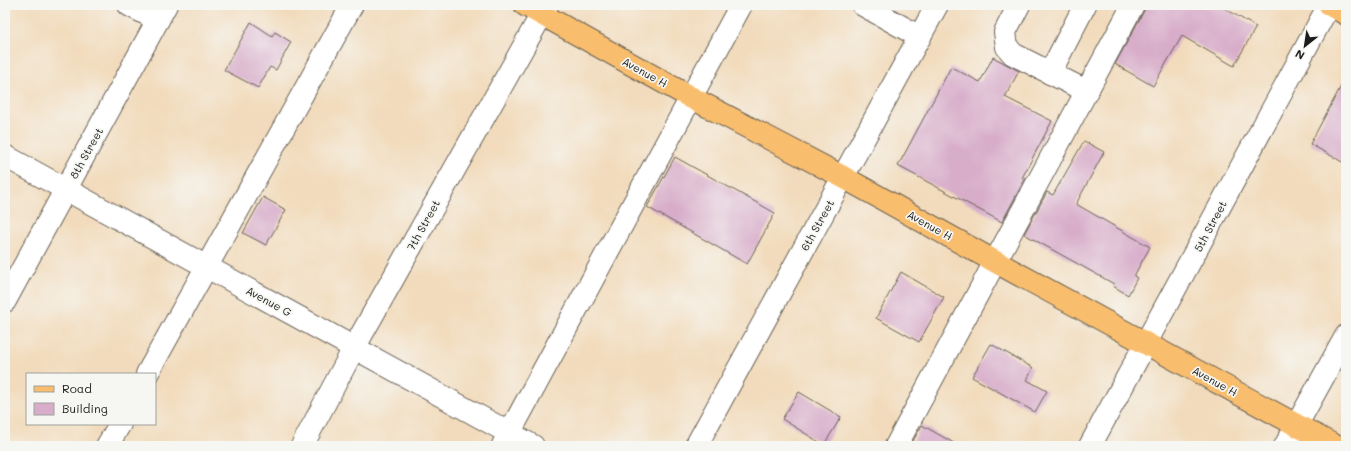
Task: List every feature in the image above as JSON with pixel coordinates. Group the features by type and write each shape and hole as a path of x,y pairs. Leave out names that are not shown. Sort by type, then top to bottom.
{"main road":[{"path":"1329,5 1346,14"},
{"name":"Avenue H","path":"538,8 690,97 843,177 994,261 1335,446"}],"street":[{"path":"129,5 162,13"},
{"path":"148,373 352,5"},
{"path":"506,439 741,5"},
{"path":"863,5 920,37"},
{"name":"6th Street","path":"696,446 937,5"},
{"path":"1019,5 1004,32 1007,47 1013,54 1086,91"},
{"path":"1050,73 1086,5"},
{"path":"896,446 994,261 1133,5"},
{"name":"5th Street","path":"1090,446 1147,344 1329,5"},
{"name":"7th Street","path":"302,446 538,8"},
{"name":"8th Street","path":"5,301 162,13"},
{"name":"Avenue G","path":"5,156 354,348 506,439 534,446"},
{"path":"1285,446 1346,336"},
{"path":"108,446 119,425"}],"building":[{"path":"1145,5 1219,5 1256,27 1234,66 1182,36 1153,86 1115,64 1144,11"},
{"path":"251,22 272,36 275,32 291,42 276,70 270,67 258,88 224,70"},
{"path":"993,57 1019,71 1005,97 1052,121 1022,178 1025,179 1002,222 898,166 951,67 980,82"},
{"path":"1346,77 1346,164 1310,144"},
{"path":"1084,141 1104,152 1076,204 1150,247 1134,276 1137,278 1128,295 1113,286 1114,284 1024,234 1047,192 1053,195"},
{"path":"675,157 775,213 747,264 647,207"},
{"path":"263,197 286,210 266,245 243,233"},
{"path":"901,272 944,297 919,342 876,318"},
{"path":"991,344 1033,368 1027,380 1047,391 1035,412 972,377"},
{"path":"799,392 841,417 824,445 782,419"},
{"path":"922,425 959,446 910,446"}]}
